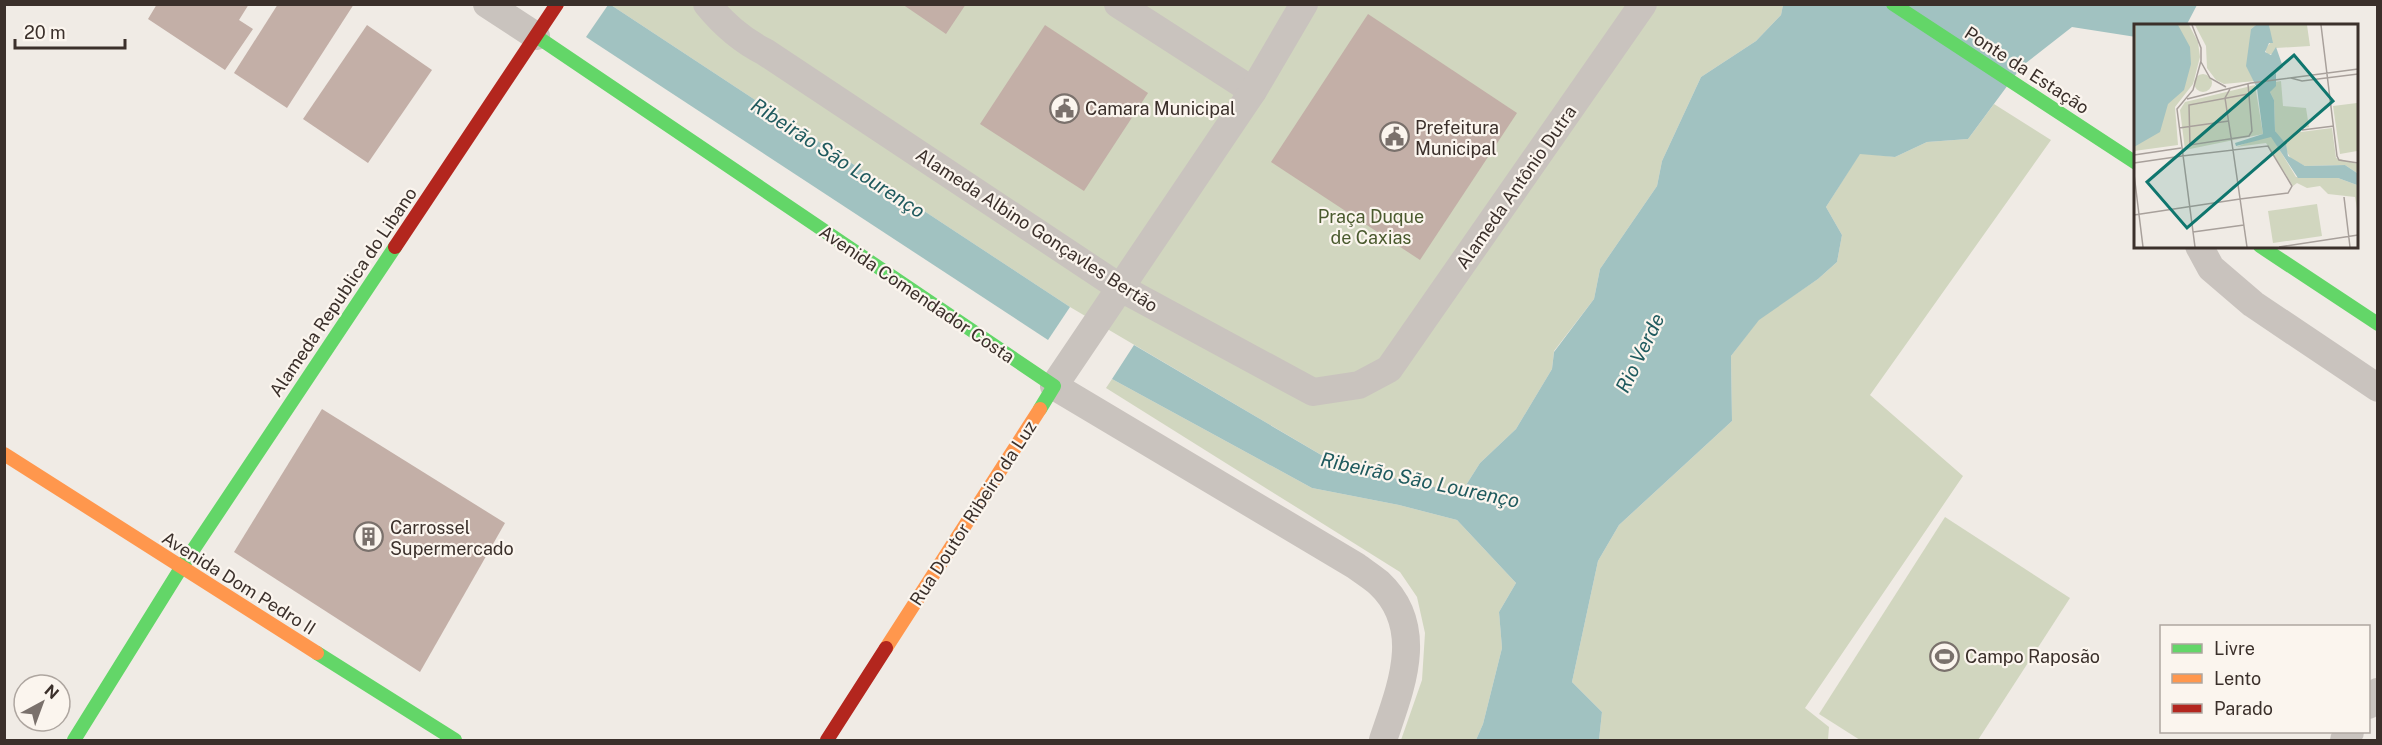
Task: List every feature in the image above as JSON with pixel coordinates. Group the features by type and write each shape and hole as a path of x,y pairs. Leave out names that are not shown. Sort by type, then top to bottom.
{"main road":[{"name":"Alameda Republica do Libano","path":"74,741 181,568 557,4"},
{"name":"Ponte da Estação","path":"1893,4 2134,162"},
{"name":"Avenida Comendador Costa","path":"536,36 1054,386"},
{"path":"2263,248 2378,324"},
{"name":"Rua Doutor Ribeiro da Luz","path":"827,741 1054,386"},
{"name":"Avenida Dom Pedro II","path":"4,454 455,741"}],"street":[{"name":"Avenida Comendador Costa","path":"487,4 536,36"},
{"name":"Alameda Albino Gonçavles Bertão","path":"707,4 722,23 744,42 775,58 1119,287 1313,392 1359,385 1389,369"},
{"path":"1118,4 1253,91"},
{"name":"Rua Doutor Ribeiro da Luz","path":"1054,386 1253,91 1304,4"},
{"name":"Alameda Antônio Dutra","path":"1389,369 1643,4"},
{"path":"2200,248 2211,268 2253,304 2378,388"},
{"name":"Avenida Comendador Costa","path":"1054,386 1356,567 1380,584 1396,604 1407,634 1405,675 1383,741"}],"green space":[{"name":"Praça Duque de Caxias","path":"611,5 1783,5 1781,15 1756,41 1701,77 1662,161 1657,186 1600,269 1594,299 1554,351 1552,369 1516,429 1480,463 1461,493 1340,466 1070,307"},
{"path":"1994,104 2051,140 1870,395 1963,476 1805,708 1829,727 1828,740 1599,740 1602,712 1572,682 1598,561 1619,525 1732,421 1731,356 1759,319 1818,279 1837,262 1842,235 1826,207 1860,153 1895,157 1927,142 1968,139"},
{"path":"1112,379 1312,488 1399,505 1457,520 1516,583 1499,612 1502,648 1483,724 1476,740 1401,740 1422,680 1425,633 1417,597 1400,572 1106,388"},
{"name":"Campo Raposão","path":"1945,517 2070,598 1978,740 1860,740 1819,714"}],"water":[{"name":"Ribeirão São Lourenço","path":"608,5 1070,307 1048,340 586,37"},
{"name":"Rio Verde","path":"1783,5 2197,5 2187,24 2134,24 2134,37 2072,27 2022,66 1968,139 1927,142 1895,157 1860,154 1826,207 1842,235 1837,262 1818,279 1759,320 1731,356 1732,421 1619,525 1598,561 1572,682 1602,712 1599,740 1476,740 1483,724 1502,648 1499,612 1516,583 1457,520 1399,505 1312,488 1112,379 1134,345 1340,466 1461,493 1480,463 1516,429 1552,369 1554,352 1594,299 1600,269 1657,186 1662,161 1701,77 1756,41 1781,15"}],"building":[{"path":"157,4 249,4 239,20 253,29 225,70 148,19"},
{"path":"278,4 354,4 287,108 234,73"},
{"path":"902,4 966,4 946,34"},
{"name":"Prefeitura Municipal","path":"1368,14 1517,113 1420,260 1271,162"},
{"path":"367,25 432,70 368,163 303,119"},
{"name":"Camara Municipal","path":"1045,25 1148,93 1084,191 980,124"},
{"name":"Carrossel Supermercado","path":"322,409 505,523 420,672 234,552"}],"traffic: fast":[{"path":"1893,4 2134,162"},
{"path":"536,36 1054,386 1040,409"},
{"path":"181,568 395,247"},
{"path":"2263,248 2378,324"},
{"path":"74,740 181,568"},
{"path":"317,653 455,740"}],"traffic: slow":[{"path":"886,648 1040,409"},
{"path":"4,454 317,653"}],"traffic: jam":[{"path":"395,247 557,4"},
{"path":"827,740 886,648"}],"place":[{"name":"Camara Municipal","path":"1064,108"},
{"name":"Prefeitura Municipal","path":"1394,137"},
{"name":"Carrossel Supermercado","path":"369,537"},
{"name":"Campo Raposão","path":"1944,656"}]}
